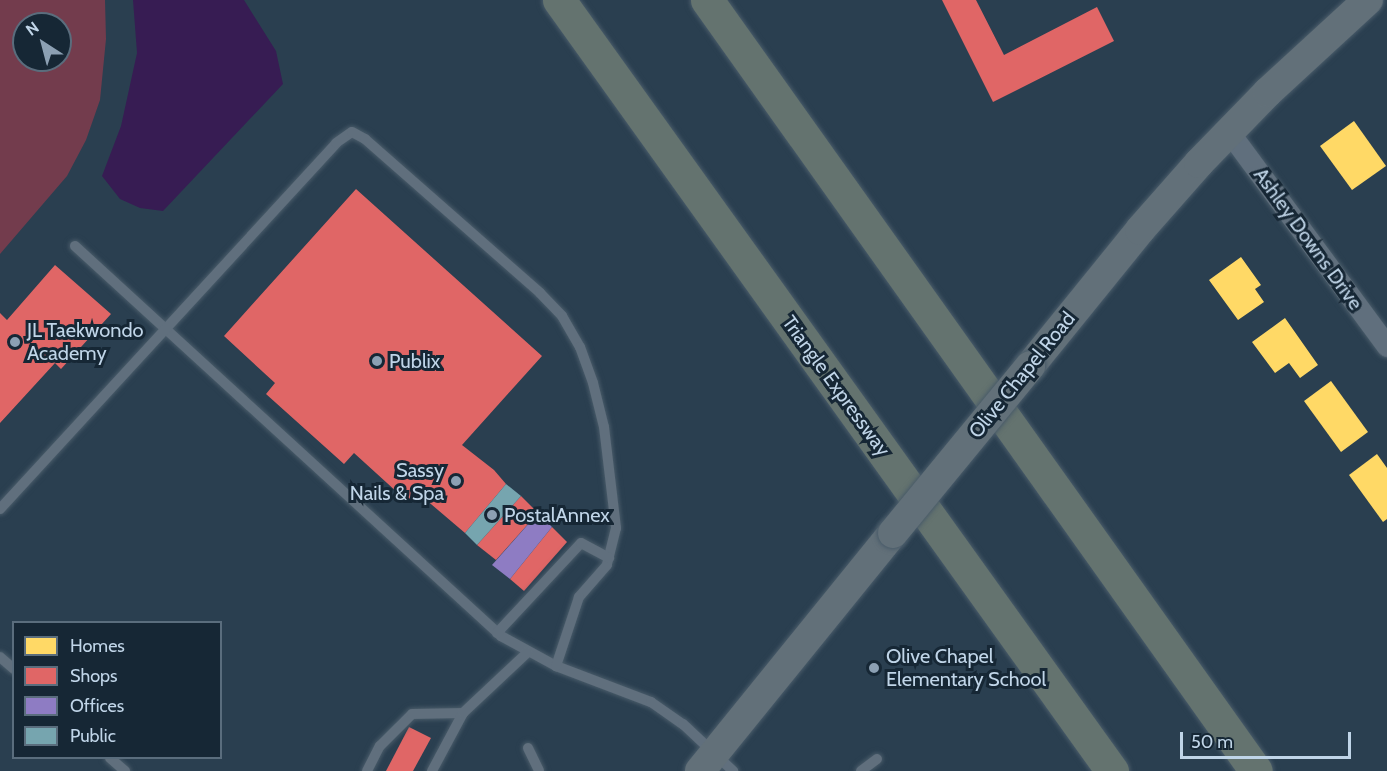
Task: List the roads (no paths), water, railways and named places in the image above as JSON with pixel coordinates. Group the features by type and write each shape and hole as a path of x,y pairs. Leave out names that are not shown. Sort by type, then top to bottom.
{"highway":[{"name":"Triangle Expressway","path":"560,0 1112,771"},
{"path":"707,0 1256,771"}],"main road":[{"name":"Olive Chapel Road","path":"716,765 893,533 1166,199 1229,132 1368,0"}],"street":[{"name":"Ashley Downs Drive","path":"1229,132 1385,340"}],"lane":[{"path":"0,509 336,143 351,132 365,139 540,293 562,316 580,347 594,383 603,427 616,528 607,565 579,597 556,666"},
{"path":"75,246 497,633 556,666 651,702 671,714 716,765"},
{"path":"497,633 581,543 609,558"},
{"path":"432,771 463,713 528,652"},
{"path":"0,657 12,667"},
{"path":"367,771 380,746 412,714 463,713"},
{"path":"528,748 539,771"},
{"path":"111,759 125,771"},
{"path":"861,771 877,759"}],"place":[{"name":"JL Taekwondo Academy","path":"15,342"},
{"name":"Publix","path":"377,361"},
{"name":"Sassy Nails & Spa","path":"456,481"},
{"name":"PostalAnnex","path":"492,515"},
{"name":"Olive Chapel Elementary School","path":"874,668"}]}
